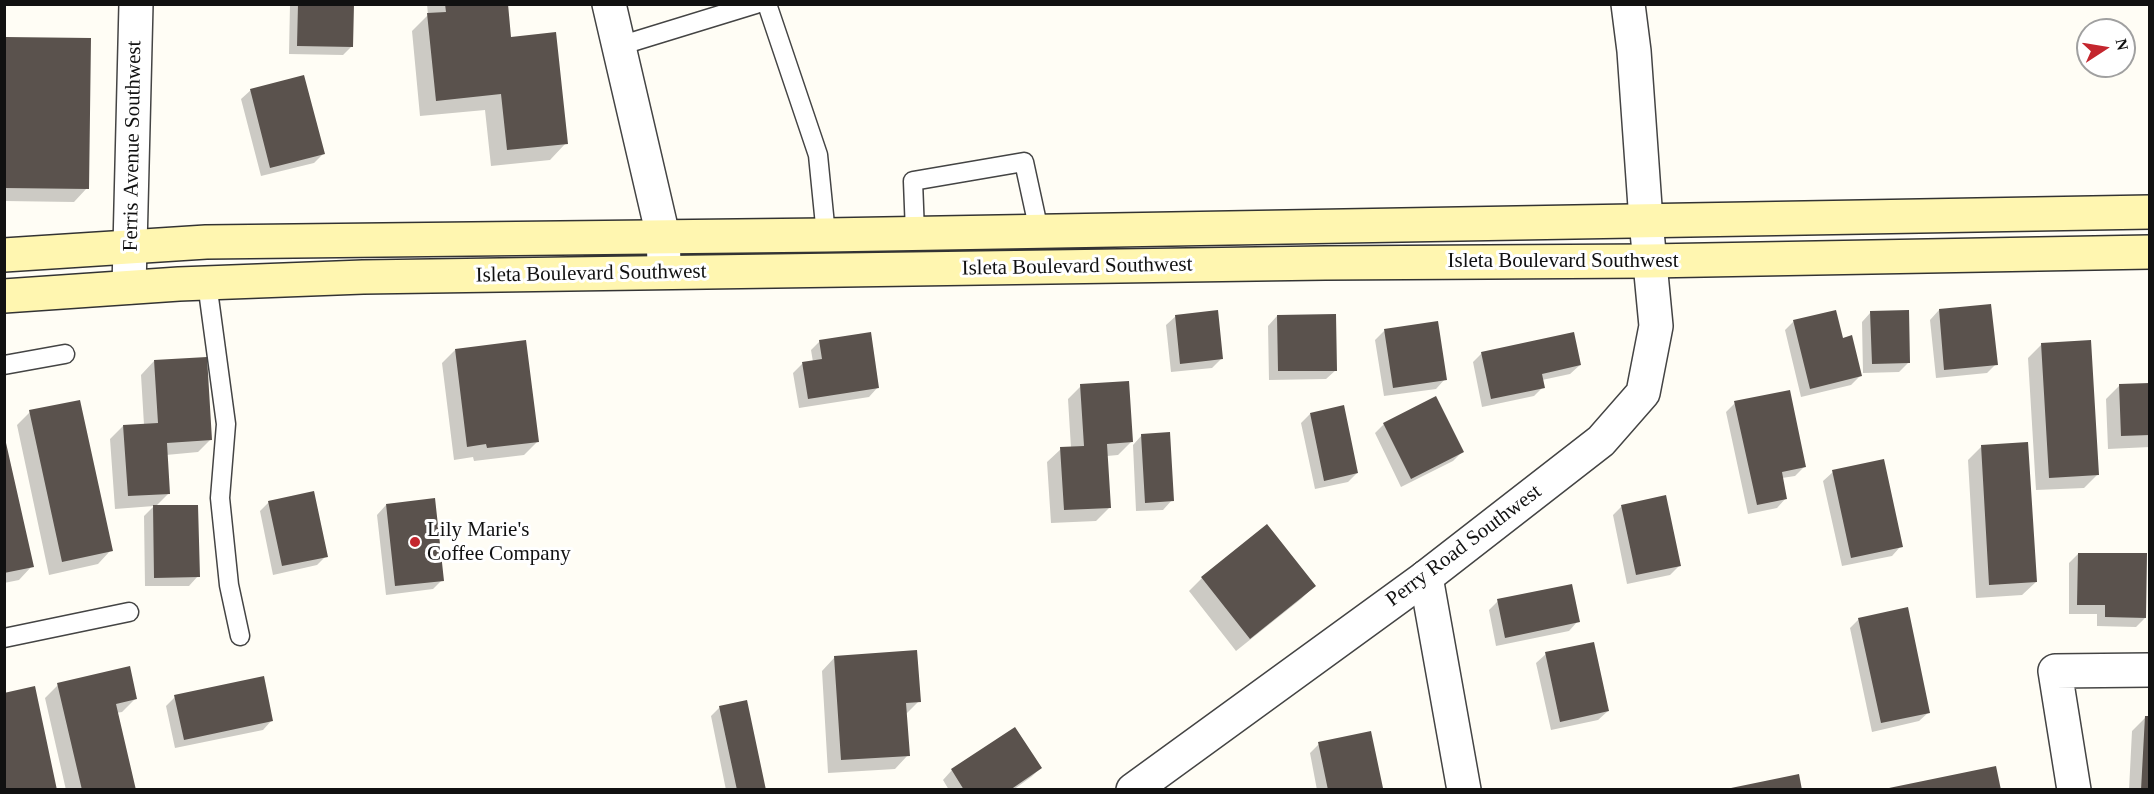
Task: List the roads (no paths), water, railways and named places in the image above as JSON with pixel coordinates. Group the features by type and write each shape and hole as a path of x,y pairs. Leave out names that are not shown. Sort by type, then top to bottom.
{"main road":[{"name":"Isleta Boulevard Southwest","path":"4,255 206,242 826,235 2150,212"},
{"name":"Isleta Boulevard Southwest","path":"4,296 207,283 375,277 1325,263 1649,261 2150,252"}],"street":[{"name":"Ferris Avenue Southwest","path":"129,287 136,4"},
{"path":"609,4 663,236 664,273"},
{"name":"Perry Road Southwest","path":"1133,789 1426,577 1601,441 1643,393 1656,326 1634,51 1628,4"},
{"path":"1426,577 1464,789"},
{"path":"2074,789 2055,671 2150,670"}],"lane":[{"path":"619,46 756,4"},
{"path":"767,4 818,155 826,235"},
{"path":"915,233 913,181 1024,162 1039,231"},
{"path":"207,283 226,424 220,498 229,585 240,636"},
{"path":"4,365 65,354"},
{"path":"4,638 129,612"}],"place":[{"name":"Lily Marie's Coffee Company","path":"415,542"}]}
